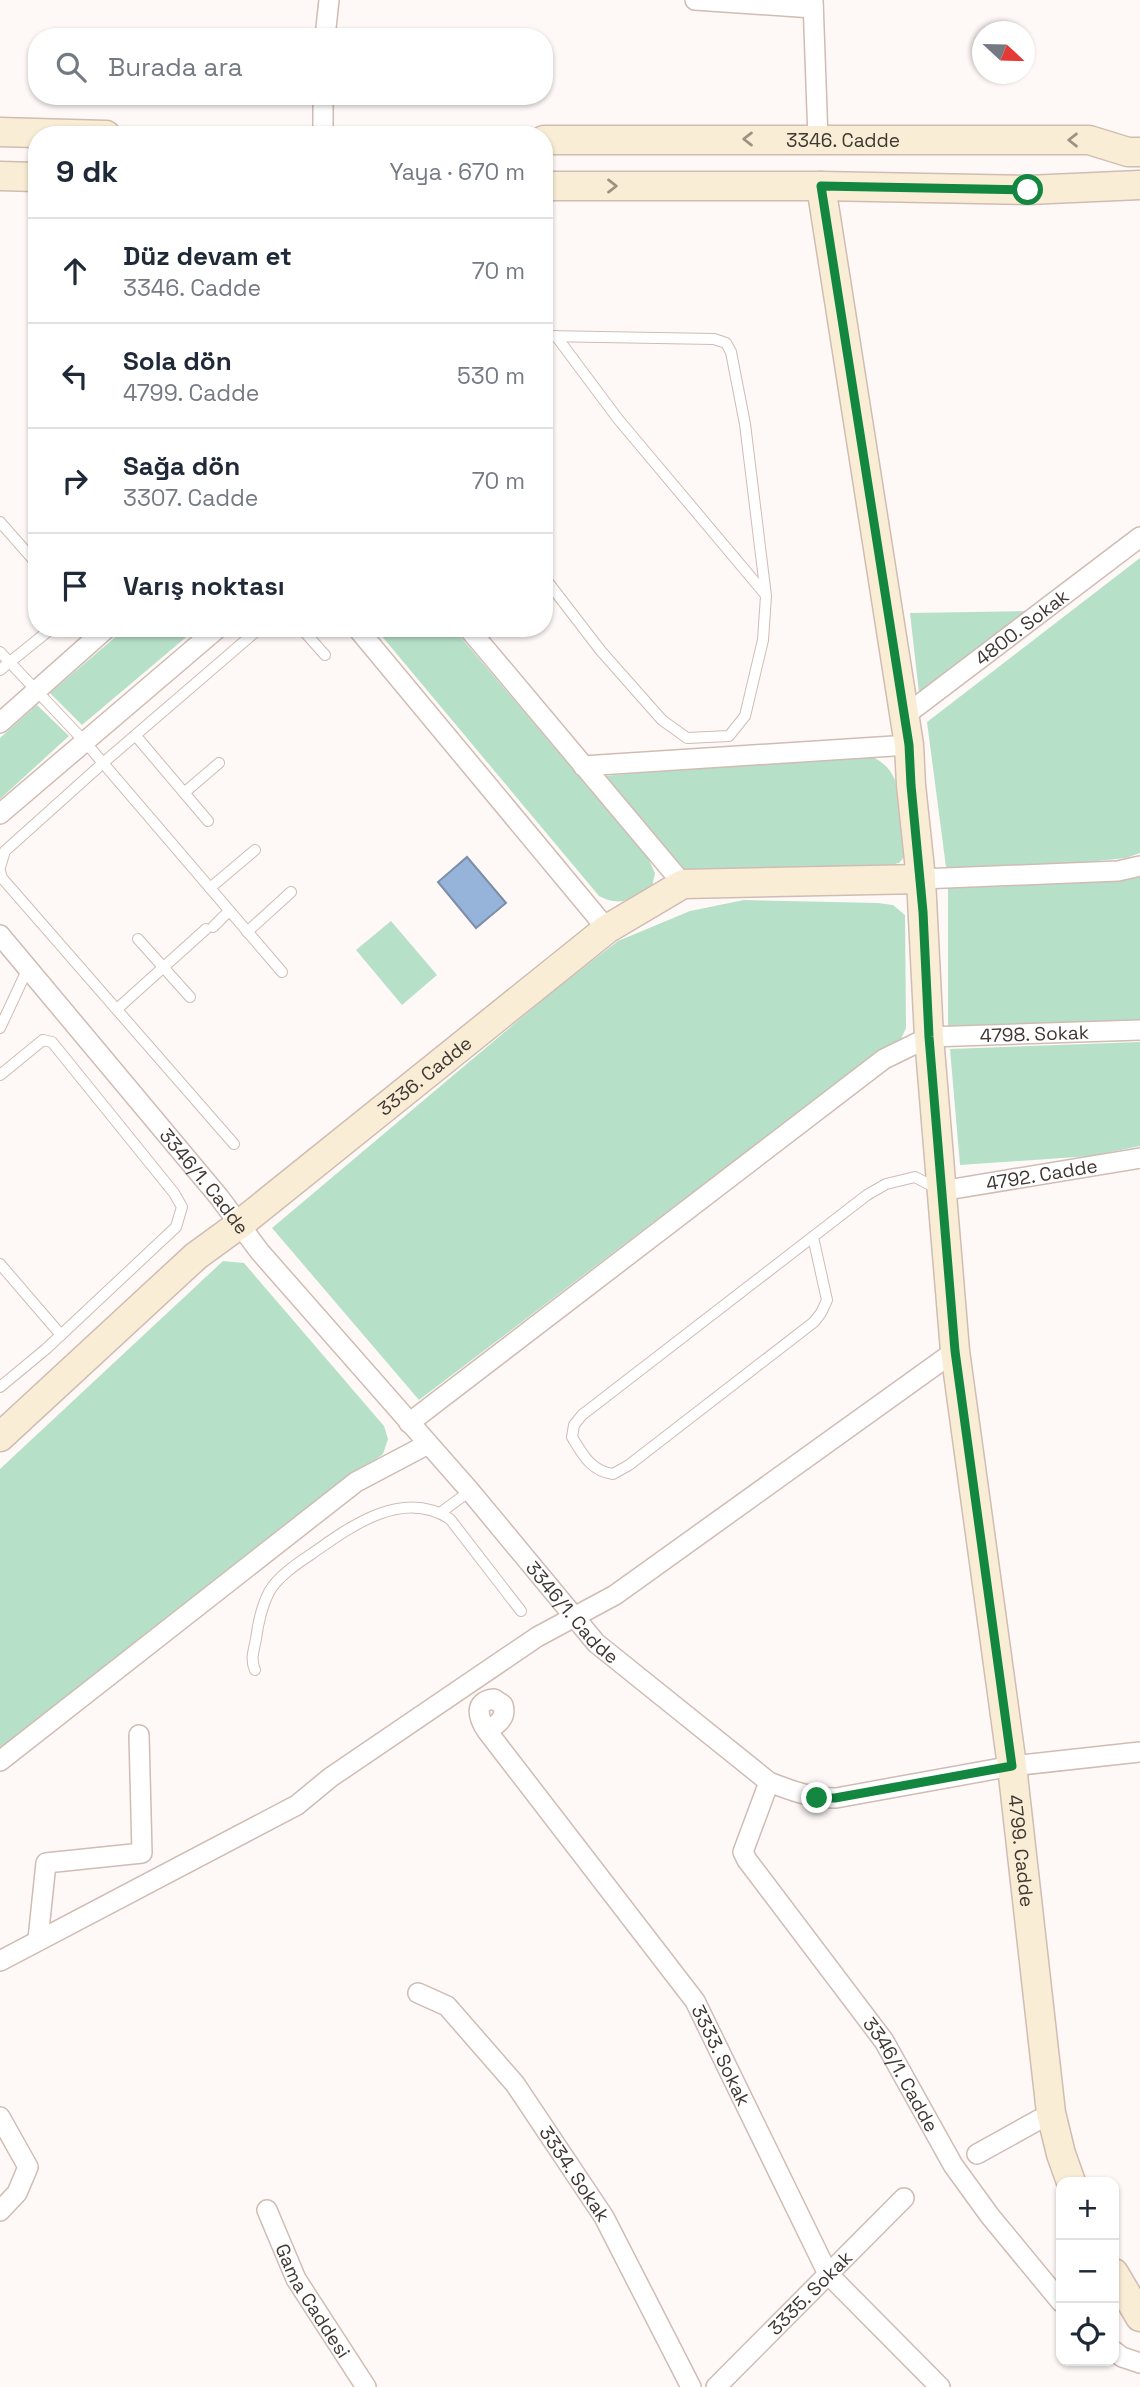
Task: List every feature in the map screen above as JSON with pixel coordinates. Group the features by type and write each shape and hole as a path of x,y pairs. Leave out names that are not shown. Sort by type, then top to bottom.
{"street":[{"path":"325,28 329,0"},
{"path":"695,0 813,4 818,139"},
{"path":"323,105 323,126"},
{"path":"0,132 28,133"},
{"name":"3346. Cadde","path":"553,140 1089,140 1128,152 1140,152"},
{"path":"0,176 28,177"},
{"path":"553,186 821,186 1028,190 1140,186"},
{"name":"4799. Cadde","path":"821,186 909,745 921,879 929,1037 955,1351 1012,1766 1051,2113 1069,2177"},
{"name":"4800. Sokak","path":"903,717 1140,537"},
{"path":"0,723 97,637"},
{"path":"0,814 208,637"},
{"path":"364,637 607,929"},
{"path":"476,637 683,884"},
{"path":"583,766 909,745"},
{"path":"921,879 1118,871 1140,866"},
{"name":"3336. Cadde","path":"0,1437 196,1256 240,1224 607,929 683,884 921,879"},
{"name":"3346/1. Cadde","path":"0,934 240,1224 260,1252 470,1491 574,1619 596,1643 769,1782 743,1852 747,1860 884,2041 961,2176 1022,2258 1056,2296"},
{"name":"4798. Sokak","path":"929,1037 1140,1030"},
{"path":"409,1423 884,1059 929,1037"},
{"name":"4792. Cadde","path":"941,1191 1140,1158"},
{"path":"0,1961 297,1805 331,1777 537,1637 615,1595 955,1351"},
{"path":"0,1761 356,1482 428,1444"},
{"name":"3333. Sokak","path":"487,1731 695,2001 828,2274 940,2387"},
{"path":"38,1939 46,1863 142,1853 139,1735"},
{"path":"769,1782 795,1793 817,1798 835,1798 1012,1766 1140,1752"},
{"name":"3334. Sokak","path":"418,1993 447,2006 515,2084 604,2217 691,2387"},
{"path":"976,2154 1051,2113"},
{"path":"0,2117 28,2167 17,2193 0,2211"},
{"name":"3335. Sokak","path":"716,2387 904,2198"},
{"name":"Gama Caddesi","path":"267,2210 296,2279 366,2387"},
{"path":"1119,2281 1140,2317"},
{"path":"1119,2355 1140,2362"}],"lane":[{"path":"556,336 618,419 766,596"},
{"path":"553,589 601,651 662,720 687,738 729,736 745,716 764,640 766,596 745,425 731,352 726,343 714,339 556,336"},
{"path":"0,522 28,554"},
{"path":"0,670 41,637"},
{"path":"234,1144 2,878 0,869 5,851 250,637"},
{"path":"309,637 325,655"},
{"path":"0,652 85,742 282,972"},
{"path":"136,736 208,821"},
{"path":"184,793 219,763"},
{"path":"210,888 255,850"},
{"path":"247,932 291,892"},
{"path":"117,1009 229,911"},
{"path":"138,939 190,998"},
{"path":"0,1028 28,968"},
{"path":"0,1075 43,1040 52,1042 174,1193 181,1207 176,1227 61,1335 0,1387"},
{"path":"813,1237 827,1300 814,1322 629,1465 613,1474 603,1473 589,1463 572,1437 574,1425 582,1415 867,1195 886,1185 915,1177 941,1191"},
{"path":"0,1264 61,1335"},
{"path":"440,1513 470,1491"},
{"path":"255,1670 251,1662 259,1619 270,1591 296,1565 354,1524 385,1512 419,1507 450,1519 521,1611"}],"green space":[{"path":"1140,558 1140,853 1126,858 984,873 946,867 927,722"},
{"path":"1028,611 919,693 910,613"},
{"path":"115,637 186,637 82,725 50,693"},
{"path":"383,637 461,637 648,858 655,873 652,887 627,900 607,900 599,896"},
{"path":"37,705 69,736 0,799 0,738"},
{"path":"862,752 882,763 895,780 906,855 899,863 886,866 683,871 605,776"},
{"path":"1140,877 1140,1023 948,1028 948,888"},
{"path":"744,900 878,903 893,905 905,915 906,1028 901,1039 876,1053 419,1400 272,1228 557,988 618,941 690,911"},
{"path":"391,921 437,975 402,1005 356,950"},
{"path":"1140,1042 1140,1146 1091,1156 960,1165 950,1049"},
{"path":"223,1261 244,1263 384,1426 388,1439 383,1454 0,1748 0,1469"}],"water":[{"path":"467,857 506,903 476,928 438,882"}],"route":[{"path":"817,1798 835,1798 1012,1766 955,1351 929,1037 921,879 909,745 821,186 1028,190"}]}
